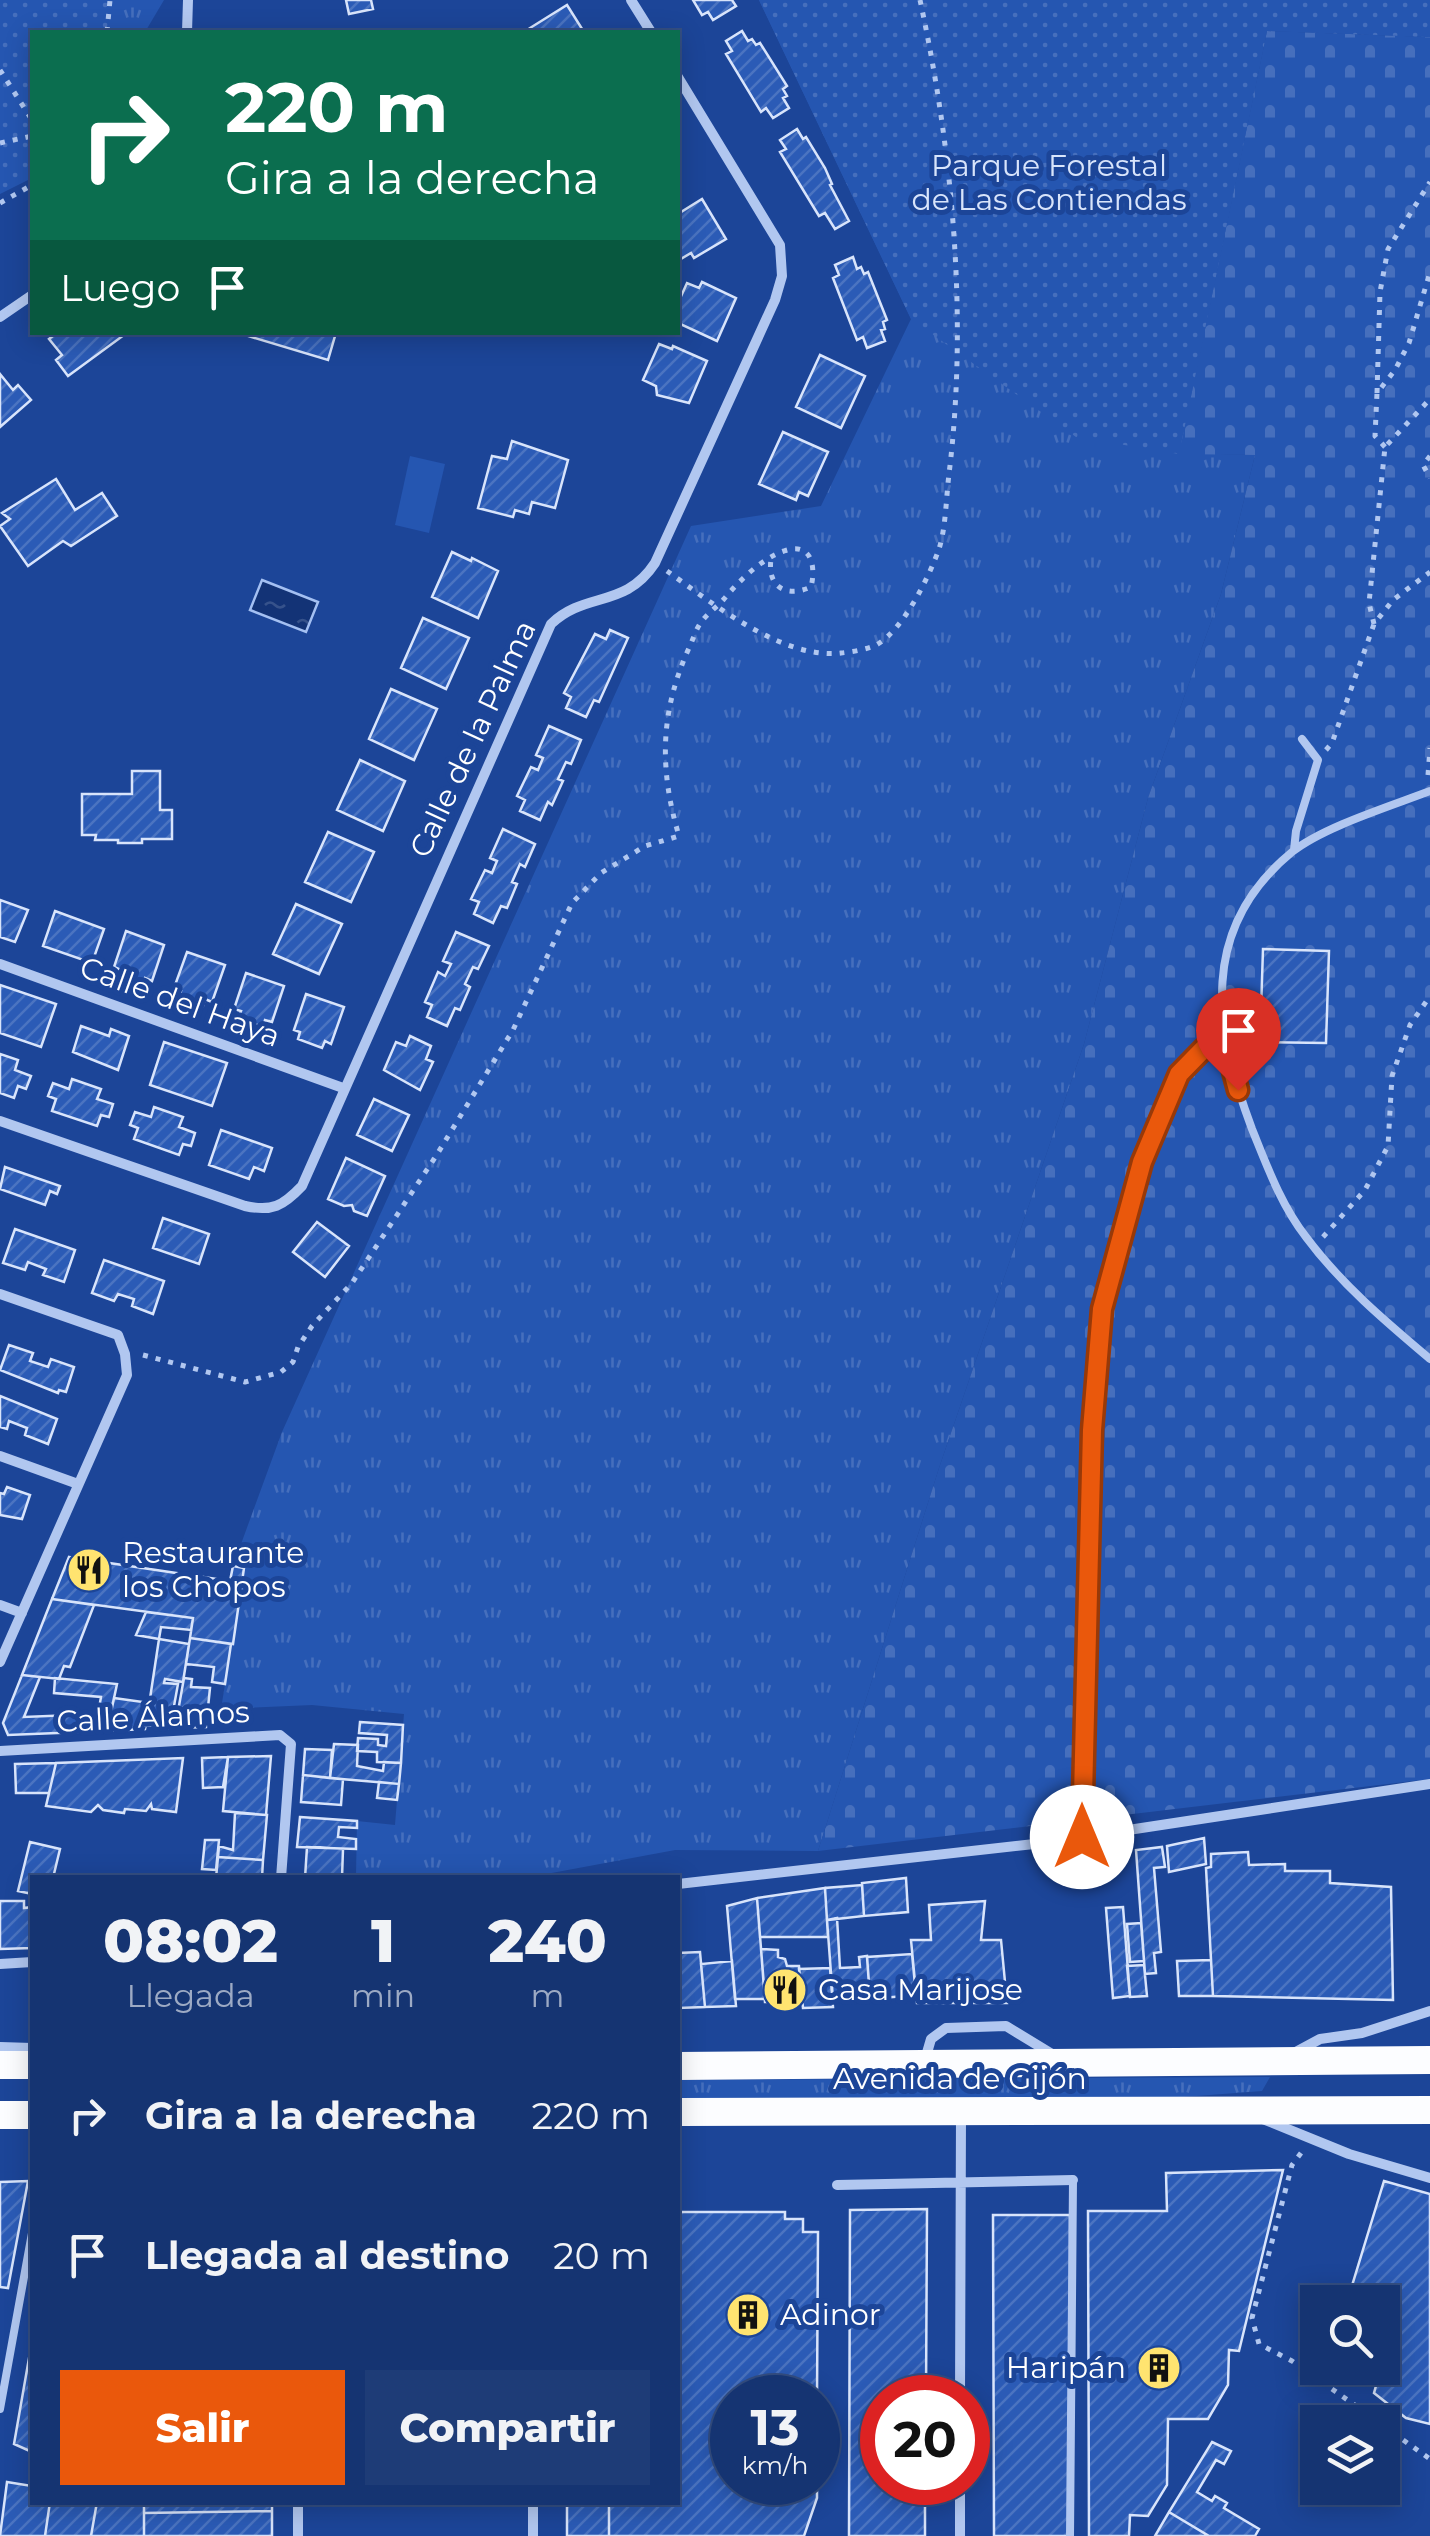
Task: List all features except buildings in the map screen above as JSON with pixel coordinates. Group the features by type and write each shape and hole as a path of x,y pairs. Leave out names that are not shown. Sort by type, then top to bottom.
{"highway":[{"name":"Avenida de Gijón","path":"680,2066 1430,2060"},
{"path":"0,2066 30,2065"},
{"name":"Avenida de Gijón","path":"680,2112 1427,2109"},
{"path":"0,2115 30,2115"}],"street":[{"path":"187,30 188,0"},
{"path":"631,0 649,30"},
{"name":"Calle de la Palma","path":"0,1121 268,1211 287,1202 302,1186 551,624 564,612 628,592 644,580 775,300 782,276 780,245 680,80"},
{"path":"0,317 30,296"},
{"name":"Calle del Haya","path":"0,964 343,1088"},
{"path":"0,1294 118,1335 125,1354 126,1375 0,1662"},
{"path":"0,1456 78,1484"},
{"path":"0,1605 22,1613"},
{"name":"Calle Álamos","path":"0,1751 280,1735 291,1744 281,1875"},
{"path":"680,1884 1082,1837 1430,1784"},
{"path":"0,1964 30,1962"},
{"name":"Avenida de Gijón","path":"1278,2062 1320,2039 1362,2033 1430,2010"},
{"path":"0,2047 30,2048"},
{"name":"Avenida de Gijón","path":"1243,2111 1430,2178"},
{"path":"960,2375 961,2112"},
{"path":"838,2185 1074,2180"},
{"path":"298,2505 298,2536"},
{"path":"533,2505 533,2536"},
{"path":"960,2505 960,2536"}],"lane":[{"path":"1294,850 1318,760 1302,739"},
{"path":"1428,791 1294,850 1248,901 1230,935 1220,990 1222,1030 1238,1090 1271,1177 1304,1235 1361,1300 1430,1359"},
{"path":"1082,1837 1092,1430 1102,1309 1142,1162 1179,1074 1222,1030"},
{"path":"1070,2536 1074,2180"},
{"path":"0,2409 30,2244"}],"path":[{"path":"107,30 110,0"},
{"path":"655,562 717,607 800,650 840,654 878,644 915,603 940,547 952,448 958,330 949,176 920,0"},
{"path":"0,70 30,117"},
{"path":"0,143 30,136"},
{"path":"1385,447 1375,436 1380,292 1388,249 1430,182"},
{"path":"0,203 30,187"},
{"path":"1377,394 1408,343 1430,272"},
{"path":"1374,624 1368,604 1385,447 1430,399"},
{"path":"1430,456 1423,465 1430,478"},
{"path":"125,1354 151,1356 245,1382 281,1372 293,1362 298,1346 352,1282 436,1156 513,1030 572,902 600,873 645,846 679,836 664,760 666,722 675,678 700,622 734,587 770,559 784,551 807,553 814,561 811,587 790,594 781,590 769,572 770,559"},
{"path":"1318,760 1332,742 1374,624 1393,600 1430,572"},
{"path":"1428,791 1430,748"},
{"path":"1314,1247 1365,1190 1388,1146 1392,1076 1410,1026 1430,996"},
{"path":"1311,2138 1292,2165 1252,2318 1259,2344 1292,2361 1354,2405"},
{"path":"1400,2437 1430,2458"}],"green space":[{"path":"0,0 164,0 146,30 30,30 0,189"},
{"path":"0,0 110,0 107,30 30,30 30,179 0,194"},
{"path":"759,0 1430,0 1430,37 1267,31 1180,453 1255,455 1221,594 1148,798 1084,1044 939,1468 818,1851 675,1850 541,1875 356,1875 357,1821 395,1825 404,1714 312,1705 221,1709 244,1569 233,1566 282,1432 691,526 821,506 911,319"},
{"name":"Parque Forestal de Las Contiendas","path":"759,0 1430,0 1430,37 1267,31 1179,454 1076,437 911,319"},
{"path":"1267,31 1430,37 1430,1779 818,1851 939,1468 1084,1044 1148,798 1221,594 1255,455 1179,454"},
{"path":"410,456 445,464 429,533 395,525"},
{"path":"1270,2077 1262,2091 1183,2097 680,2098 680,2080"}],"water":[{"path":"262,580 318,602 306,632 250,610"}],"place":[{"name":"Restaurante los Chopos","path":"89,1570"},
{"name":"Casa Marijose","path":"785,1990"},
{"name":"Adinor","path":"748,2315"},
{"name":"Haripán","path":"1159,2368"}],"route":[{"path":"1082,1837 1092,1430 1102,1309 1142,1162 1179,1074 1222,1030 1238,1090"}]}
